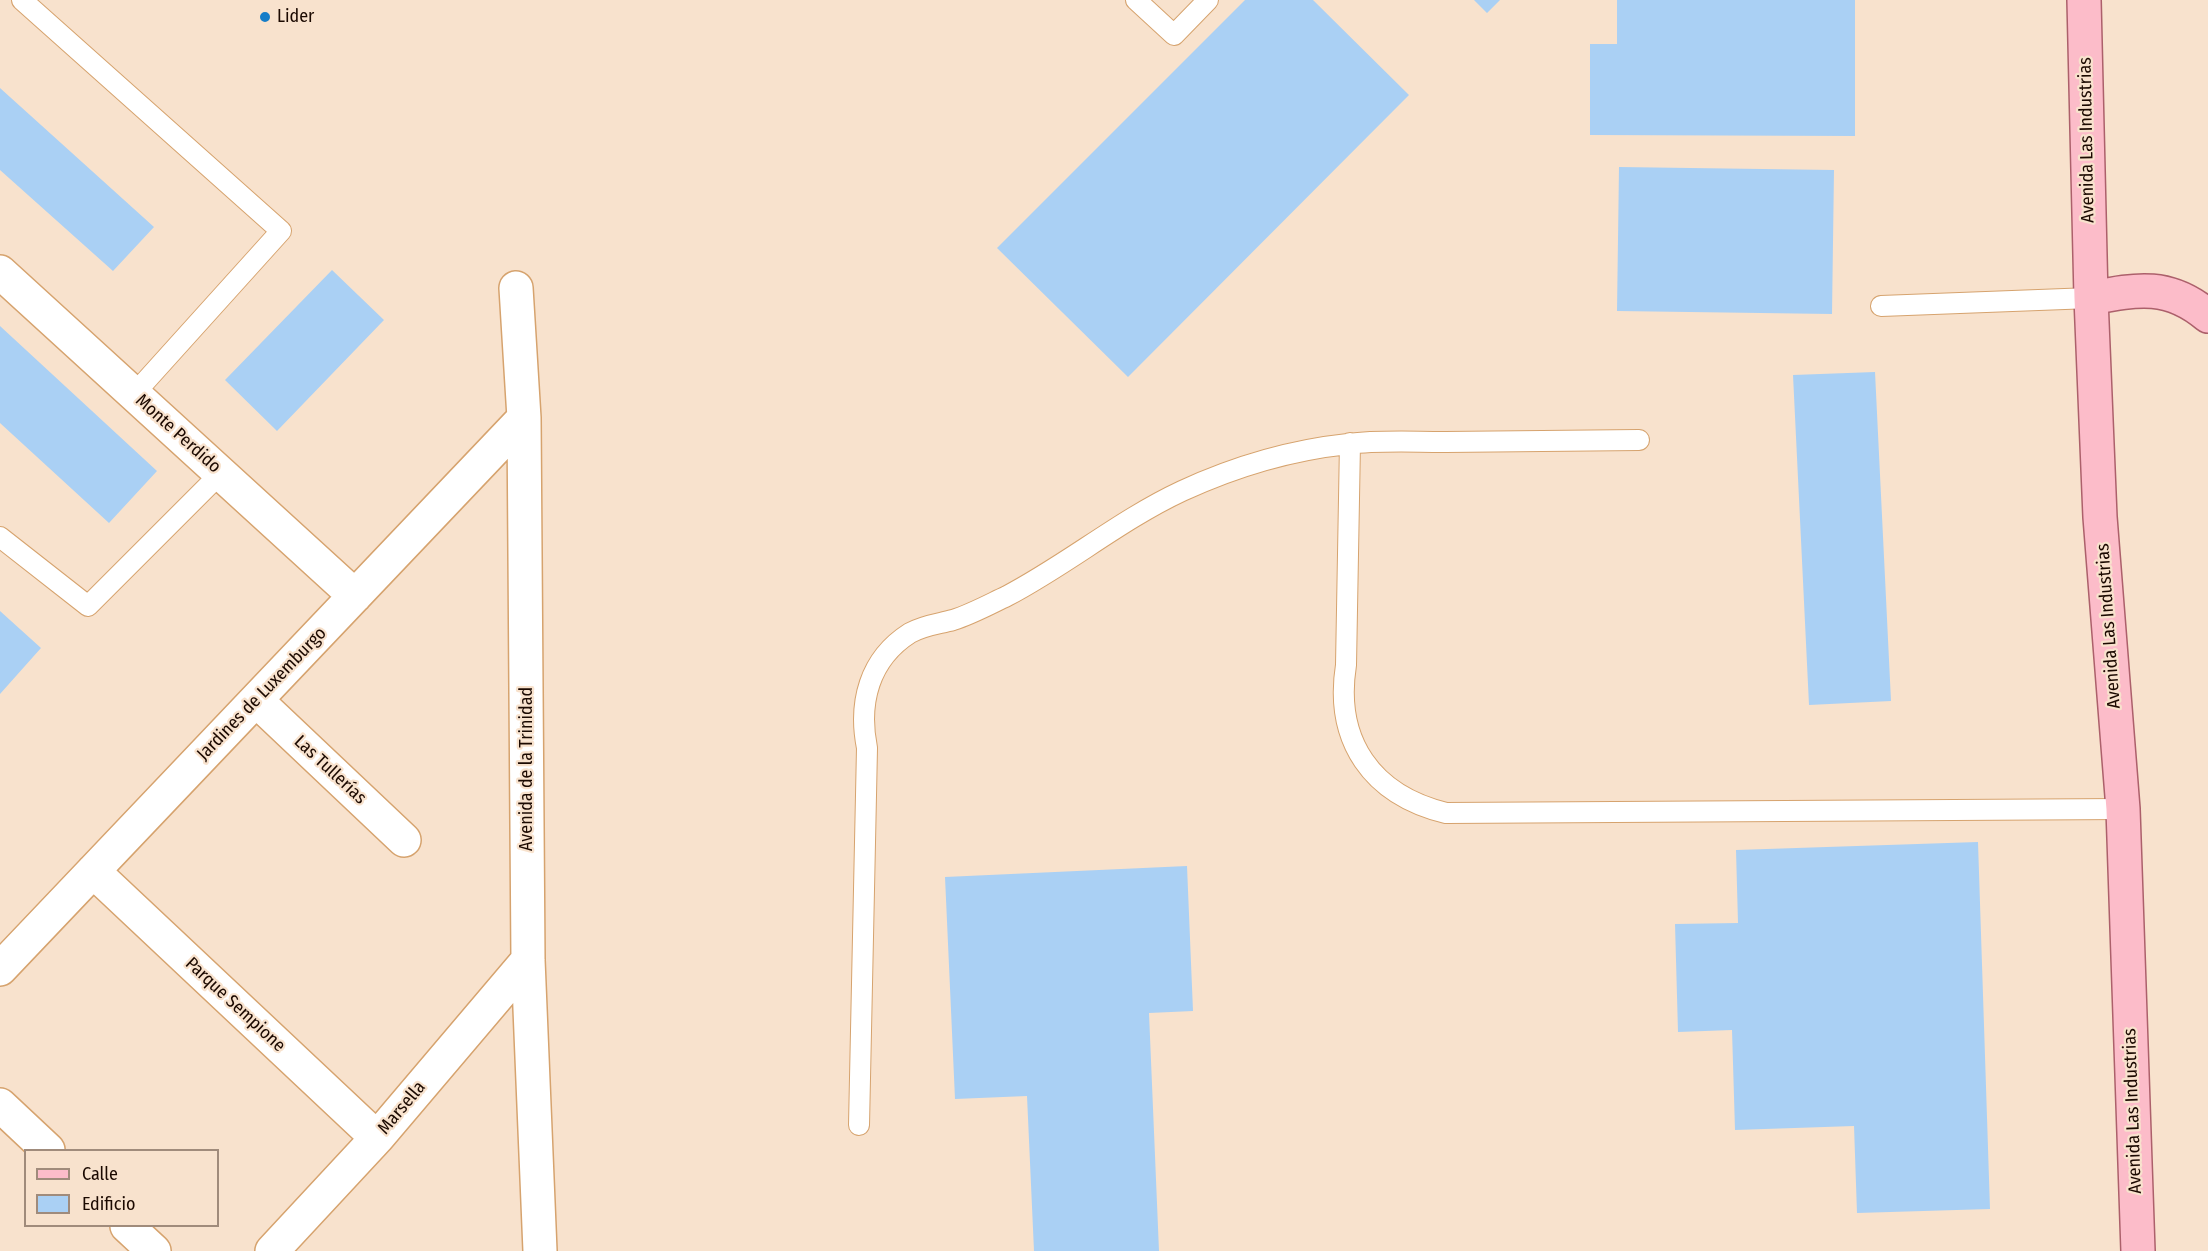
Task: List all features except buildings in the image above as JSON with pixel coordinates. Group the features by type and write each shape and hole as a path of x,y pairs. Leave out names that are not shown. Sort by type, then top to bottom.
{"main road":[{"name":"Avenida Las Industrias","path":"2084,0 2091,298 2100,517 2123,809 2138,1251"},
{"path":"2091,298 2143,290 2165,292 2182,297 2208,316"}],"street":[{"name":"Monte Perdido","path":"0,272 355,596"},
{"name":"Avenida de la Trinidad","path":"516,288 524,418 528,960 540,1251"},
{"name":"Jardines de Luxemburgo","path":"0,969 524,418"},
{"name":"Las Tullerías","path":"256,700 404,840"},
{"name":"Parque Sempione","path":"93,871 377,1138"},
{"name":"Marsella","path":"272,1251 377,1138 528,960"},
{"path":"0,1105 47,1149"},
{"path":"128,1227 154,1251"}],"lane":[{"path":"22,0 281,231 134,394"},
{"path":"1136,0 1174,34 1208,0"},
{"path":"1881,306 2091,298"},
{"path":"860,1125 867,748 863,726 863,704 869,683 879,663 893,646 911,633 931,624 963,615 1033,582 1134,516 1183,491 1264,460 1350,443 1638,440"},
{"path":"1350,443 1346,665 1343,685 1347,726 1364,763 1380,781 1400,796 1422,807 1446,813 2123,809"},
{"path":"0,537 88,606 221,473"}],"place":[{"name":"Lider","path":"265,17"}]}
